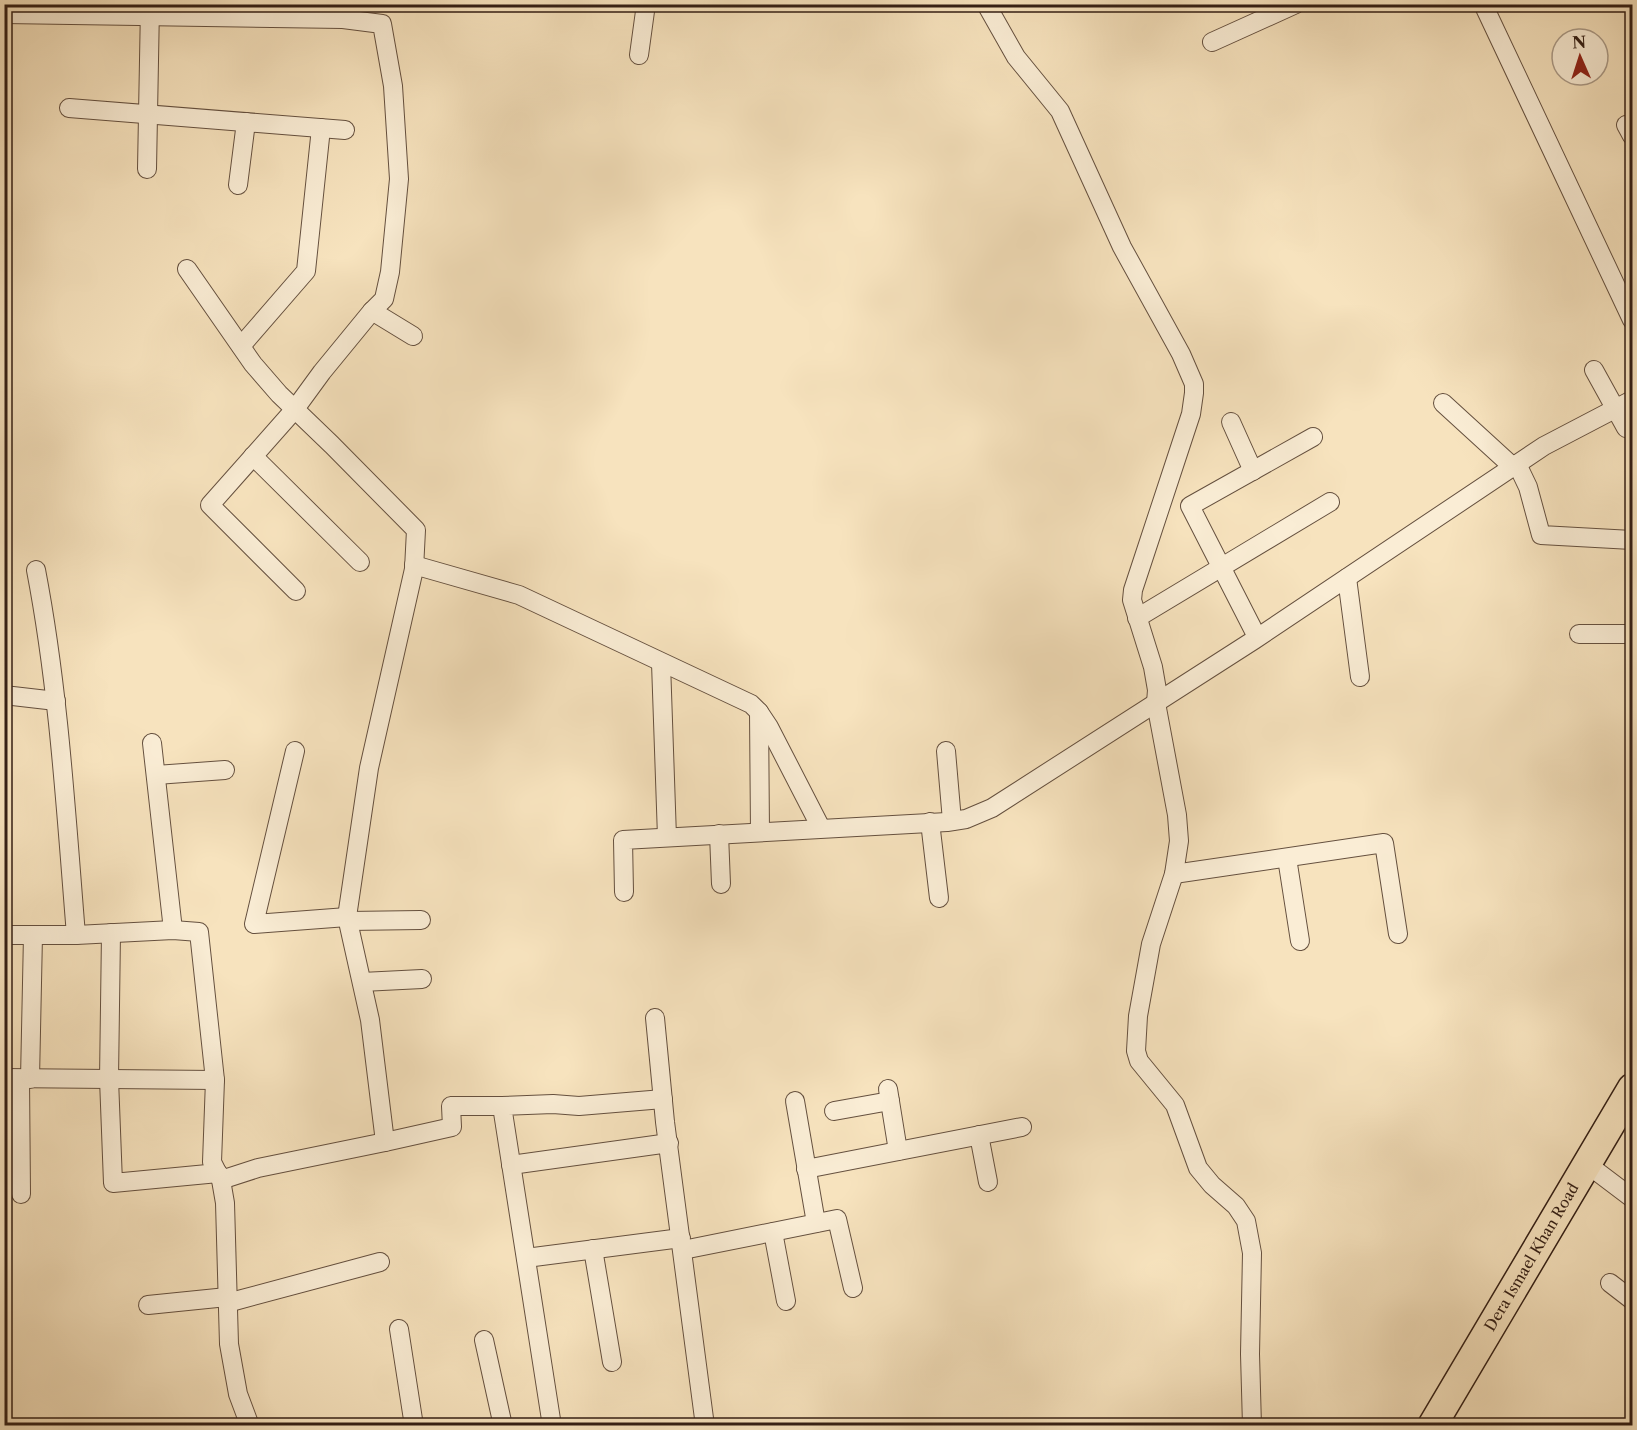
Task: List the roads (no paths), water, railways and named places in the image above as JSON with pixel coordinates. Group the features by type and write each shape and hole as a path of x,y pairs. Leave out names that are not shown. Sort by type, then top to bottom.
{"highway":[{"name":"Dera Ismael Khan Road","path":"1432,1425 1632,1088"}],"street":[{"path":"639,55 646,4"},
{"path":"986,4 1016,57 1060,111 1122,247 1181,354 1194,384 1191,414 1133,591 1132,606 1157,690 1156,703 1178,815 1179,841 1174,874 1151,944 1138,1016 1136,1051 1139,1061 1175,1105 1198,1168 1212,1185 1236,1206 1246,1221 1252,1253 1250,1354 1252,1425"},
{"path":"1212,42 1296,4"},
{"path":"1483,4 1632,320"},
{"path":"4,14 27,10 343,12 382,24 393,86 399,179 390,272 384,299 321,372 295,409 210,505 296,591"},
{"path":"147,169 150,11"},
{"path":"69,108 345,130"},
{"path":"238,185 246,122"},
{"path":"241,346 306,271 321,128"},
{"path":"187,269 241,346 279,394 416,530 414,565 369,768 348,919 370,1020 385,1142"},
{"path":"372,311 413,336"},
{"path":"1594,370 1626,428 1632,426"},
{"path":"624,892 623,840 952,821 966,819 992,808 1347,578 1544,446 1632,400"},
{"path":"1443,403 1515,466 1528,487 1541,535 1632,540"},
{"path":"1231,422 1252,471"},
{"path":"1257,637 1190,506 1313,437"},
{"path":"253,456 360,562"},
{"path":"1137,618 1330,502"},
{"path":"414,565 519,595 751,704 759,712 821,828"},
{"path":"36,570 45,617 56,701 76,935"},
{"path":"1347,578 1359,677"},
{"path":"1579,634 1632,634"},
{"path":"661,663 667,837"},
{"path":"4,695 56,701"},
{"path":"759,712 760,832"},
{"path":"152,743 174,930"},
{"path":"295,751 254,924 348,919 421,920"},
{"path":"946,751 952,821"},
{"path":"156,775 225,770"},
{"path":"930,822 939,898"},
{"path":"719,834 721,884"},
{"path":"1174,874 1384,843 1398,934"},
{"path":"1287,858 1300,941"},
{"path":"4,935 76,935 174,930 199,932 215,1080 212,1162 219,1177 225,1203 230,1354 238,1394 250,1425"},
{"path":"111,933 109,1079 113,1183 219,1177 452,1127 451,1106 553,1104 579,1106 663,1099"},
{"path":"21,1194 18,1079 33,934"},
{"path":"362,982 422,979"},
{"path":"655,1018 663,1099 705,1425"},
{"path":"18,1079 215,1080"},
{"path":"834,1111 889,1095 898,1151"},
{"path":"795,1101 816,1223"},
{"path":"502,1106 552,1425"},
{"path":"806,1168 1022,1127"},
{"path":"980,1135 988,1182"},
{"path":"511,1165 669,1143"},
{"path":"1587,1164 1632,1198"},
{"path":"526,1258 593,1249 682,1244 774,1232 837,1219 853,1288"},
{"path":"774,1232 786,1301"},
{"path":"593,1249 612,1362"},
{"path":"148,1305 227,1300 380,1262"},
{"path":"1610,1283 1632,1300"},
{"path":"399,1329 414,1425"},
{"path":"484,1340 503,1425"}]}
